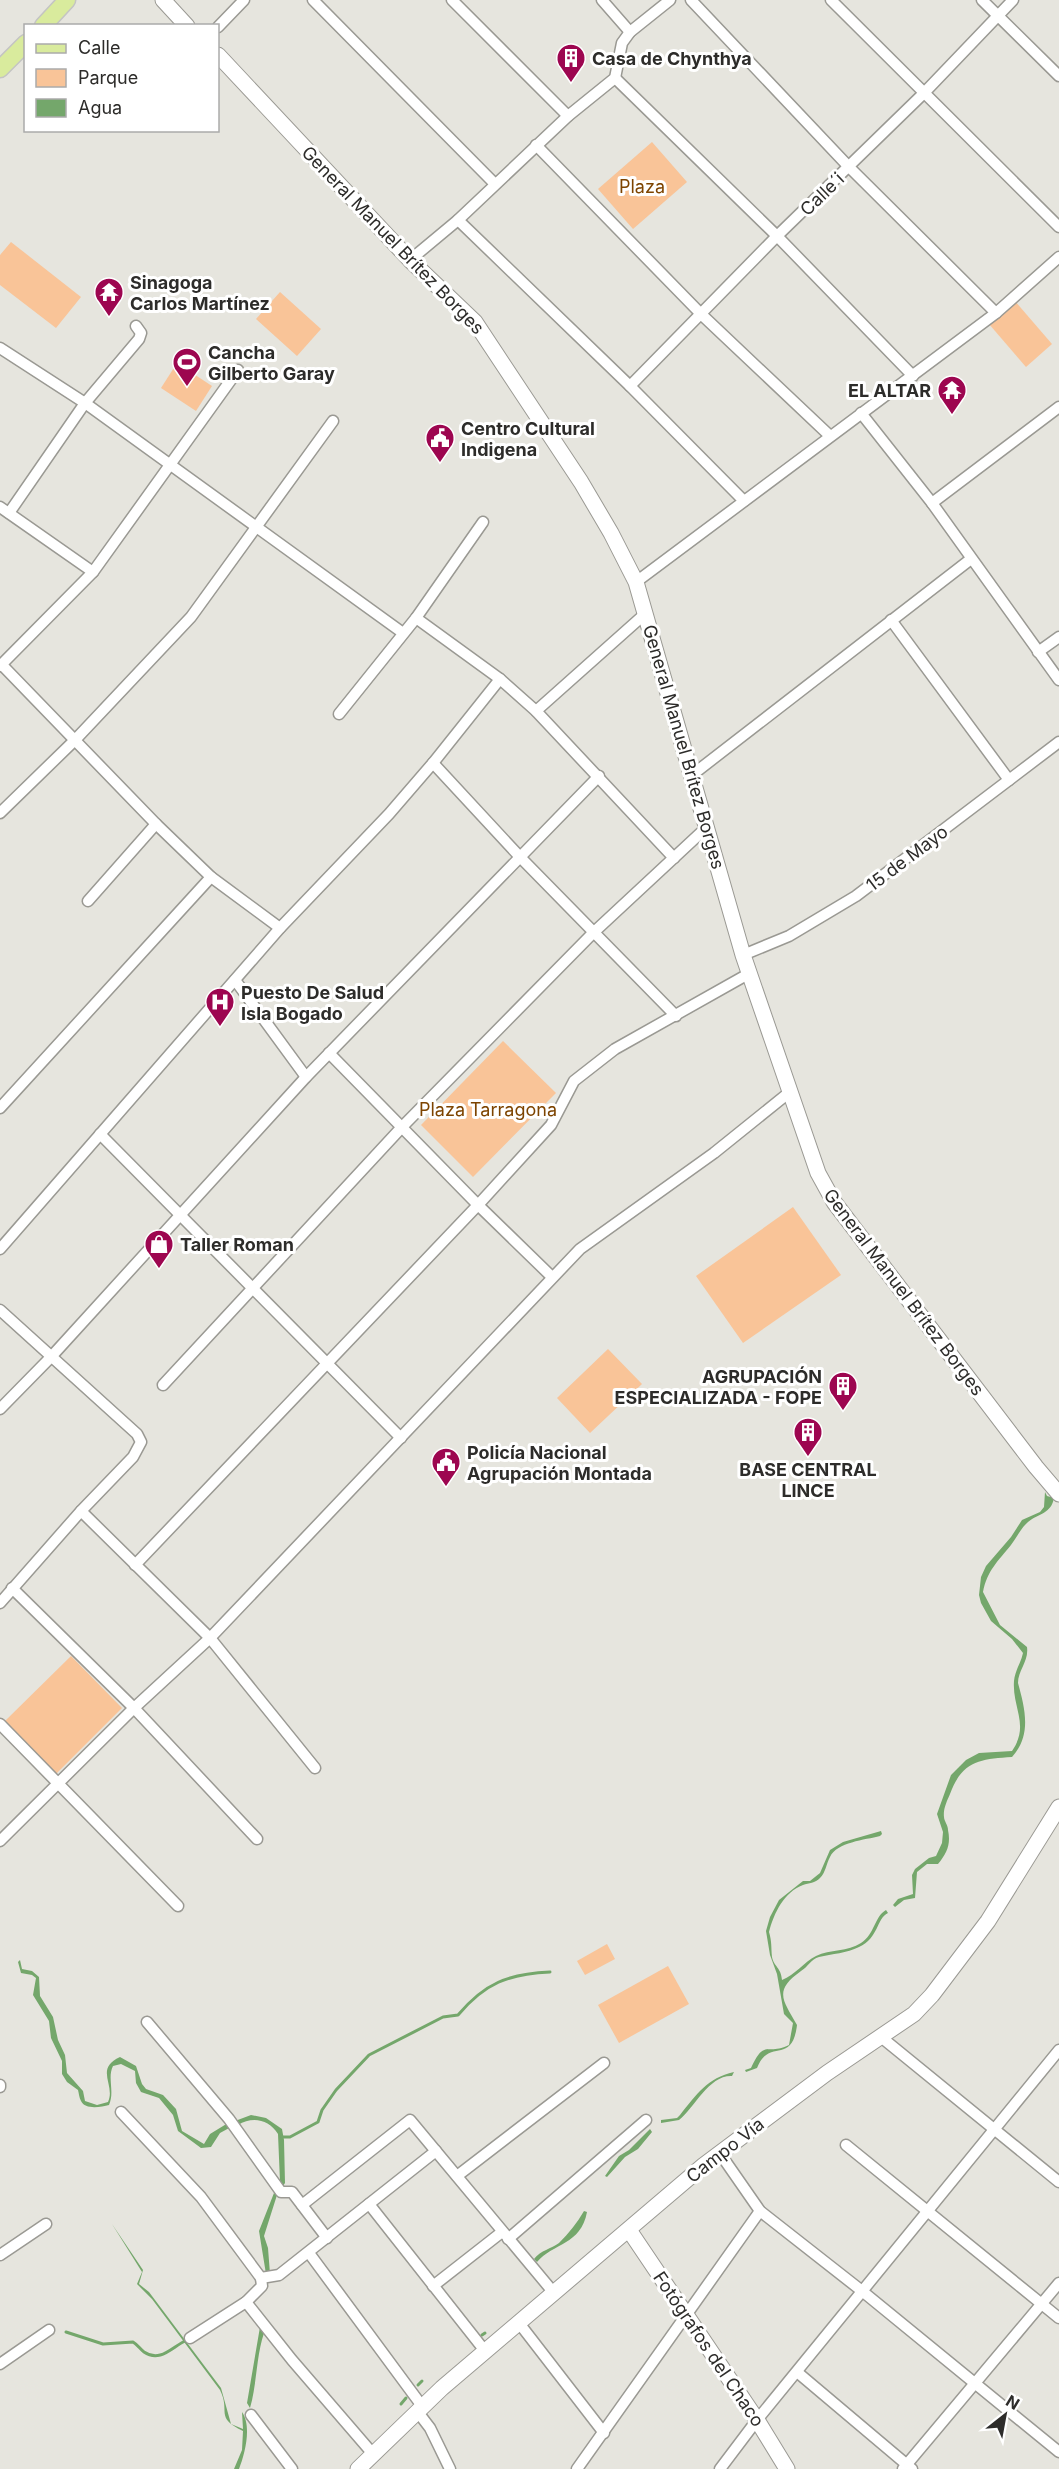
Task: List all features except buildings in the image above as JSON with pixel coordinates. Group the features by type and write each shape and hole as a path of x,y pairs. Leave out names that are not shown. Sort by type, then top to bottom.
{"main road":[{"path":"45,24 67,0"},
{"path":"2,65 24,45"}],"street":[{"path":"163,0 185,24"},
{"path":"219,26 244,0"},
{"path":"313,0 495,183"},
{"path":"452,0 568,116"},
{"path":"602,0 630,32"},
{"path":"410,260 458,220 568,116 615,78 622,43 630,32 670,0"},
{"path":"691,0 849,167 996,313"},
{"path":"831,0 1059,227"},
{"path":"982,0 1059,76"},
{"name":"Calle´i","path":"630,386 777,236 924,93 1013,0"},
{"name":"General Manuel Brítez Borges","path":"219,57 410,260 465,310 483,332 581,482 611,533 636,582 646,612 743,955 818,1173 834,1202 1059,1494"},
{"path":"615,78 777,236 913,376"},
{"path":"536,145 702,315 829,435"},
{"path":"458,220 630,386 744,501"},
{"path":"636,582 829,435 913,376 996,313 1059,257"},
{"path":"93,572 4,510 85,403 139,339 141,333 136,327"},
{"path":"0,348 85,403 403,633"},
{"path":"238,370 93,572 1,666 211,877 280,928"},
{"path":"932,503 1059,407"},
{"path":"861,413 932,503 1059,681"},
{"path":"0,813 75,740 191,617 333,421"},
{"path":"339,714 416,618 483,522"},
{"path":"692,775 971,559"},
{"path":"536,711 646,612"},
{"path":"416,618 500,679 536,711 674,858"},
{"path":"891,620 1009,780"},
{"path":"1038,652 1059,637"},
{"path":"0,1249 280,928 389,814 500,679"},
{"name":"15 de Mayo","path":"743,955 789,936 856,896 1059,742"},
{"path":"433,763 520,857 676,1016"},
{"path":"0,1409 51,1357 306,1077 599,776"},
{"path":"88,901 156,824"},
{"path":"163,1385 402,1127 594,933 707,827"},
{"path":"0,1108 211,877"},
{"path":"135,1565 478,1205 551,1125 574,1081 615,1049 750,974"},
{"path":"235,980 306,1077"},
{"path":"329,1053 552,1277"},
{"path":"0,1840 134,1708 210,1638 580,1250 714,1153 791,1091"},
{"path":"100,1134 401,1438"},
{"path":"0,1310 137,1434 141,1442 133,1458 81,1511 0,1603"},
{"path":"81,1511 210,1638 315,1768"},
{"path":"12,1588 134,1708 257,1839"},
{"path":"0,1724 178,1906"},
{"name":"Campo Vía","path":"358,2469 420,2408 719,2152 827,2073 914,2014 932,1995 988,1921 1059,1807"},
{"path":"147,2022 229,2119 278,2188 292,2192 327,2238"},
{"path":"881,2037 1059,2182"},
{"path":"720,2469 862,2290 1059,2050"},
{"path":"458,2176 604,2063"},
{"path":"121,2112 201,2197 266,2278"},
{"path":"302,2205 410,2120 554,2293"},
{"path":"433,2286 505,2235 646,2120"},
{"path":"846,2145 1059,2318"},
{"path":"190,2338 246,2302 262,2286 266,2278 309,2253 436,2151"},
{"path":"719,2152 760,2211 862,2290 1059,2452"},
{"path":"369,2204 485,2351"},
{"path":"577,2469 760,2211"},
{"path":"0,2254 46,2224"},
{"name":"Fotógrafos del Chaco","path":"629,2230 757,2420 787,2469"},
{"path":"309,2253 420,2408 450,2469"},
{"path":"797,2372 907,2468 1059,2283"},
{"path":"246,2302 292,2360 373,2454"},
{"path":"519,2323 604,2433"},
{"path":"0,2364 49,2330"},
{"path":"250,2415 292,2469"}],"green space":[{"name":"Plaza","path":"652,142 687,182 633,229 598,189"},
{"path":"11,242 81,297 56,328 0,285 0,255"},
{"path":"280,292 321,329 297,356 256,319"},
{"path":"1015,301 1052,344 1026,367 989,324"},
{"name":"Cancha Gilberto Garay","path":"177,363 212,386 196,411 161,388"},
{"name":"Plaza Tarragona","path":"503,1041 556,1093 473,1177 421,1125"},
{"path":"793,1207 841,1275 743,1343 696,1276"},
{"path":"608,1349 642,1384 590,1433 557,1398"},
{"path":"71,1656 122,1708 56,1774 5,1721"},
{"path":"607,1944 615,1959 585,1975 577,1961"},
{"path":"668,1966 689,2004 619,2043 598,2005"}],"water":[{"path":"1045,1492 1047,1496 1054,1498 1050,1507 1023,1527 990,1572 983,1592 1000,1625 1027,1647 1018,1683 1025,1722 1022,1740 1012,1757 981,1761 966,1768 960,1775 944,1811 949,1835 946,1852 938,1864 927,1864 917,1872 915,1898 904,1900 895,1907 893,1905 898,1899 913,1894 912,1875 915,1869 929,1858 936,1856 942,1843 943,1832 937,1814 951,1775 966,1760 979,1753 1012,1751 1017,1742 1020,1725 1014,1681 1023,1653 1012,1639 991,1621 981,1603 979,1595 981,1577 986,1566 1011,1537 1022,1520 1040,1512 1044,1507"},
{"path":"881,1831 880,1836 852,1842 839,1848 830,1857 820,1878 796,1888 785,1898 777,1911 769,1932 772,1957 782,1980 816,1956 861,1943 869,1935 882,1913 886,1910 888,1913 865,1943 850,1951 816,1958 792,1978 783,1996 797,2025 794,2037 790,2045 768,2054 757,2068 746,2072 745,2070 751,2068 763,2050 789,2045 793,2023 784,2014 766,1931 779,1900 803,1881 810,1881 820,1873 830,1850 843,1842"},
{"path":"20,1960 22,1969 32,1971 39,1977 40,1996 53,2017 58,2040 65,2055 67,2073 83,2091 85,2101 97,2105 108,2102 110,2089 107,2078 108,2067 120,2057 136,2066 146,2089 163,2095 176,2109 182,2131 204,2144 210,2134 228,2123 231,2127 220,2133 211,2147 201,2148 178,2131 173,2115 159,2098 141,2092 136,2083 135,2071 121,2064 113,2066 111,2071 111,2100 109,2105 94,2107 83,2104 78,2090 67,2082 62,2074 62,2061 51,2038 49,2021 33,1995 36,1978 21,1973 18,1962"},
{"path":"734,2072 732,2076 724,2077 709,2086 679,2120 661,2123 661,2120 677,2118 697,2094 710,2083"},
{"path":"251,2115 266,2118 282,2129 285,2183 283,2186 280,2182 278,2134 270,2125 260,2120 249,2120 238,2125 235,2121"},
{"path":"650,2129 652,2132 638,2149 625,2157 607,2177 605,2176 619,2156 629,2150"},
{"path":"274,2193 277,2195 264,2236 268,2248 270,2274 266,2274 259,2231"},
{"path":"584,2211 587,2212 579,2231 537,2262 534,2259 559,2243"},
{"path":"112,2224 143,2270 139,2284 149,2292 221,2388 231,2423 226,2418 220,2390 152,2299 137,2284 142,2272"},
{"path":"260,2327 264,2333 250,2408 247,2403"},
{"path":"242,2412 247,2432 239,2469 234,2469 242,2450 243,2431 232,2424 243,2429"}],"waterway":[{"path":"282,2137 290,2137 318,2122 322,2110 336,2090 369,2055 443,2017 458,2015 478,1995 498,1982 522,1975 550,1972"},
{"path":"66,2332 103,2344 133,2342 144,2352 155,2356 166,2353 185,2341"},
{"path":"418,2385 422,2381"},
{"path":"401,2404 406,2398"}],"place":[{"name":"Casa de Chynthya","path":"571,84"},
{"name":"Sinagoga Carlos Martínez","path":"109,318"},
{"name":"Cancha Gilberto Garay","path":"187,388"},
{"name":"EL ALTAR","path":"952,416"},
{"name":"Centro Cultural Indigena","path":"440,464"},
{"name":"Puesto De Salud Isla Bogado","path":"220,1028"},
{"name":"Taller Roman","path":"159,1270"},
{"name":"AGRUPACIÓN ESPECIALIZADA - FOPE","path":"843,1412"},
{"name":"BASE CENTRAL LINCE","path":"808,1458"},
{"name":"Policía Nacional Agrupación Montada","path":"446,1488"}]}
